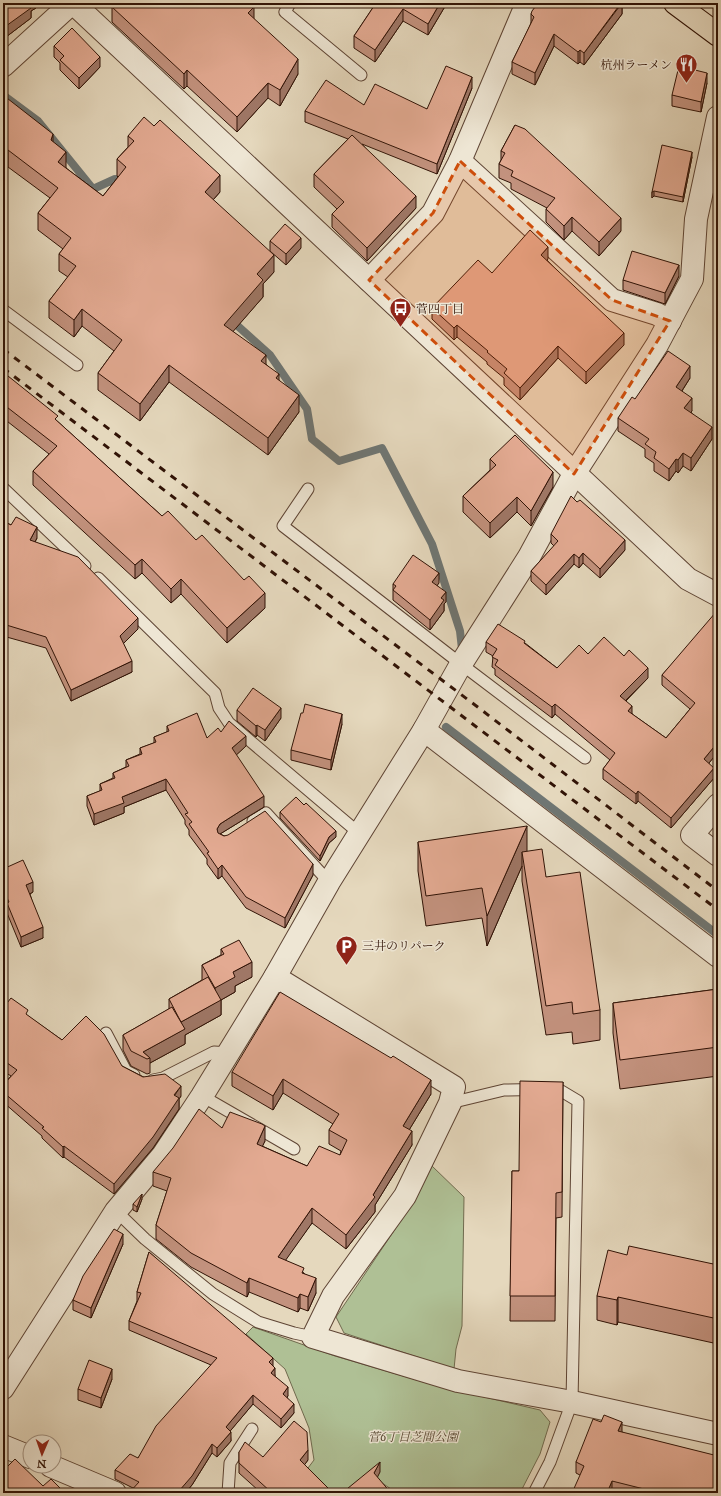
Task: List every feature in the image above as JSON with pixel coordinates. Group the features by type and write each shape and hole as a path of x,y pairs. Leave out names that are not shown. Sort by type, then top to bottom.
{"main road":[{"path":"675,3 718,35"}],"street":[{"path":"3,66 72,3 688,579 718,595"},
{"path":"369,280 433,213 460,161 527,3"},
{"path":"3,1388 116,1211 163,1155 229,1053 275,977 329,882 424,730 460,664 529,557 574,474 657,345 692,279 696,219 718,117"},
{"path":"460,161 612,300 656,314 670,321"},
{"path":"424,730 718,956"},
{"path":"718,805 692,835 718,856"},
{"path":"275,977 454,1087 450,1103 405,1196 333,1296 312,1337 458,1381 572,1402 718,1434"},
{"path":"3,1446 22,1454"},
{"path":"62,1471 115,1493"}],"lane":[{"path":"290,3 285,12 361,75"},
{"path":"3,310 77,365"},
{"path":"3,488 136,614 214,693 219,708 230,723 360,834"},
{"path":"308,489 283,526 460,664 585,758"},
{"path":"242,828 266,813 329,882"},
{"path":"106,1033 126,1071 146,1082 163,1078 214,1052 229,1053"},
{"path":"450,1103 504,1090 550,1089 558,1089 578,1101 572,1402 550,1462 534,1493"},
{"path":"202,1096 294,1149"},
{"path":"116,1211 145,1239 213,1294 258,1322 312,1337"},
{"path":"228,1493 230,1463 252,1430"}],"highlighted area":[{"path":"460,161 612,300 670,321 574,474 369,280 433,213"}],"green space":[{"path":"432,1166 464,1197 462,1326 456,1349 454,1369 344,1333 336,1317 416,1198"},
{"name":"菅6丁目芝間公園","path":"253,1327 335,1356 437,1386 540,1410 550,1422 540,1454 520,1493 397,1493 370,1475 348,1493 326,1493 305,1472 314,1460 309,1428 285,1369 246,1334"}],"building":[{"path":"3,3 28,3 31,8 6,26 3,23"},
{"path":"116,3 250,3 254,7 248,13 298,59 280,90 268,83 237,117 187,70 184,74 112,7"},
{"path":"376,3 440,3 428,24 403,9 375,50 354,36"},
{"path":"538,3 621,3 584,53 580,50 578,52 554,34 535,73 512,62 534,17 531,14 532,11"},
{"path":"72,28 100,57 79,78 60,60 64,56 54,46"},
{"path":"446,66 472,77 437,164 305,111 326,80 364,105 375,84 427,109"},
{"path":"679,66 707,73 701,102 672,95"},
{"path":"3,95 53,134 51,140 66,152 58,162 103,196 126,167 117,159 134,141 128,136 144,117 154,126 160,120 220,175 205,192 274,255 257,274 263,280 224,325 266,355 261,361 279,374 276,378 299,395 268,438 169,365 140,404 98,373 122,340 82,309 74,320 49,301 76,266 59,254 71,238 38,213 58,188 8,150 3,156"},
{"path":"515,125 525,129 621,218 599,242 572,217 564,226 546,209 555,198 511,176 513,171 499,164 505,153 501,151"},
{"path":"352,135 416,196 367,248 332,214 344,202 314,174"},
{"path":"662,145 692,152 683,197 654,191 652,192"},
{"path":"285,224 301,238 286,254 270,241"},
{"path":"530,230 548,247 541,255 624,333 586,372 558,346 520,388 504,373 507,369 487,352 488,351 457,325 454,328 432,308 478,260 492,273"},
{"path":"632,251 679,265 665,293 623,280"},
{"path":"668,351 690,366 676,387 692,398 684,408 712,427 691,458 683,453 678,460 676,459 669,469 654,458 656,452 645,444 649,439 618,418 632,397 635,399"},
{"path":"3,372 58,416 55,419 162,516 168,511 196,540 202,535 244,580 249,576 265,593 227,628 181,579 171,589 142,559 135,565 33,471 57,446 3,404"},
{"path":"515,435 553,472 531,511 517,497 490,523 463,496 496,465 490,459"},
{"path":"571,496 577,502 580,500 625,540 600,569 583,553 579,558 574,554 546,585 531,571 558,541 551,534"},
{"path":"16,517 37,527 30,540 78,557 138,618 120,636 132,661 71,690 46,637 3,624 3,521 11,525"},
{"path":"413,555 439,573 432,582 446,592 441,598 444,600 430,620 393,590 396,586 393,584"},
{"path":"716,612 718,613 718,742 704,759 714,768 671,818 638,791 636,794 603,769 615,753 555,704 552,707 495,665 498,660 492,657 497,649 486,642 498,624 525,641 524,643 557,668 579,645 588,654 604,637 624,656 629,650 648,668 620,696 632,706 628,711 666,738 695,703 662,675"},
{"path":"253,688 281,708 265,730 257,725 256,726 237,710"},
{"path":"305,704 342,714 331,760 291,750 301,713 303,713"},
{"path":"197,713 207,738 218,728 221,732 229,721 246,736 232,748 264,796 220,824 217,829 218,833 224,836 228,835 265,811 313,864 285,918 246,897 222,865 218,869 207,853 209,852 189,824 192,822 185,814 188,813 166,779 122,797 124,803 94,814 87,796 102,790 100,784 115,778 113,773 129,766 126,760 142,754 140,748 156,742 154,737 169,731 167,726"},
{"path":"296,797 304,805 306,803 336,831 329,837 320,856 280,812"},
{"path":"527,826 487,916 482,888 426,896 418,842"},
{"path":"542,849 546,877 580,872 600,1010 573,1014 572,1002 546,1006 522,852"},
{"path":"23,860 33,882 26,885 43,927 21,937 7,903 9,902 3,890 3,869"},
{"path":"239,940 252,962 233,972 235,977 215,988 202,965 224,954 221,949"},
{"path":"208,977 221,1000 181,1022 169,999"},
{"path":"718,989 718,1047 620,1060 613,1003"},
{"path":"280,992 391,1058 393,1056 431,1080 403,1126 412,1131 373,1195 375,1197 346,1235 312,1208 278,1257 304,1268 302,1273 316,1278 308,1297 300,1294 298,1298 249,1278 247,1283 191,1253 156,1225 171,1178 153,1172 173,1148 199,1109 222,1128 230,1112 262,1124 265,1126 257,1144 307,1166 319,1146 340,1155 347,1140 329,1130 339,1114 283,1079 273,1096 232,1072"},
{"path":"11,998 28,1010 26,1014 62,1040 86,1016 104,1034 122,1066 143,1077 165,1074 181,1086 174,1095 179,1098 153,1137 114,1184 64,1146 63,1147 42,1128 44,1127 3,1092 3,1085 17,1070 3,1060 3,1000 7,1003"},
{"path":"172,1007 185,1029 143,1052 150,1058 147,1059 131,1051 123,1035"},
{"path":"520,1081 563,1082 562,1192 556,1193 555,1296 510,1296 512,1171 519,1171"},
{"path":"142,1194 137,1207 133,1204"},
{"path":"114,1229 123,1234 91,1308 73,1300 83,1276"},
{"path":"629,1246 718,1265 718,1319 618,1297 617,1300 597,1296 608,1250 627,1255"},
{"path":"149,1252 273,1358 269,1362 275,1368 271,1373 288,1387 283,1394 294,1404 281,1419 253,1395 226,1427 231,1432 217,1448 212,1444 192,1476 179,1491 208,1491 207,1493 129,1493 139,1482 115,1470 130,1454 138,1458 156,1426 217,1358 129,1321 141,1293 137,1292"},
{"path":"89,1360 112,1369 101,1398 78,1389"},
{"path":"604,1415 622,1422 618,1431 718,1456 718,1493 656,1493 612,1481 607,1493 572,1493 584,1466 576,1462 593,1419 601,1422"},
{"path":"294,1421 307,1432 308,1450 300,1460 333,1493 238,1493 238,1491 271,1492 239,1463 239,1452 245,1442 263,1457"},
{"path":"15,1459 22,1466 22,1474 31,1474 43,1486 51,1479 65,1493 3,1493 3,1461 8,1466"},
{"path":"380,1462 374,1473 391,1493 342,1493"},
{"path":"399,1489 405,1493 397,1493"}],"waterway":[{"path":"3,95 38,121 93,189 115,179 123,187"},
{"path":"230,319 270,355 307,409 312,439 339,461 382,448 432,544 460,631 462,649"},
{"path":"446,727 718,935"}],"railway":[{"path":"3,349 475,705 718,891"},
{"path":"3,368 718,910"}],"place":[{"name":"杭州ラーメン","path":"687,84"},
{"name":"菅四丁目","path":"400,328"},
{"name":"三井のリパーク","path":"347,966"}]}
